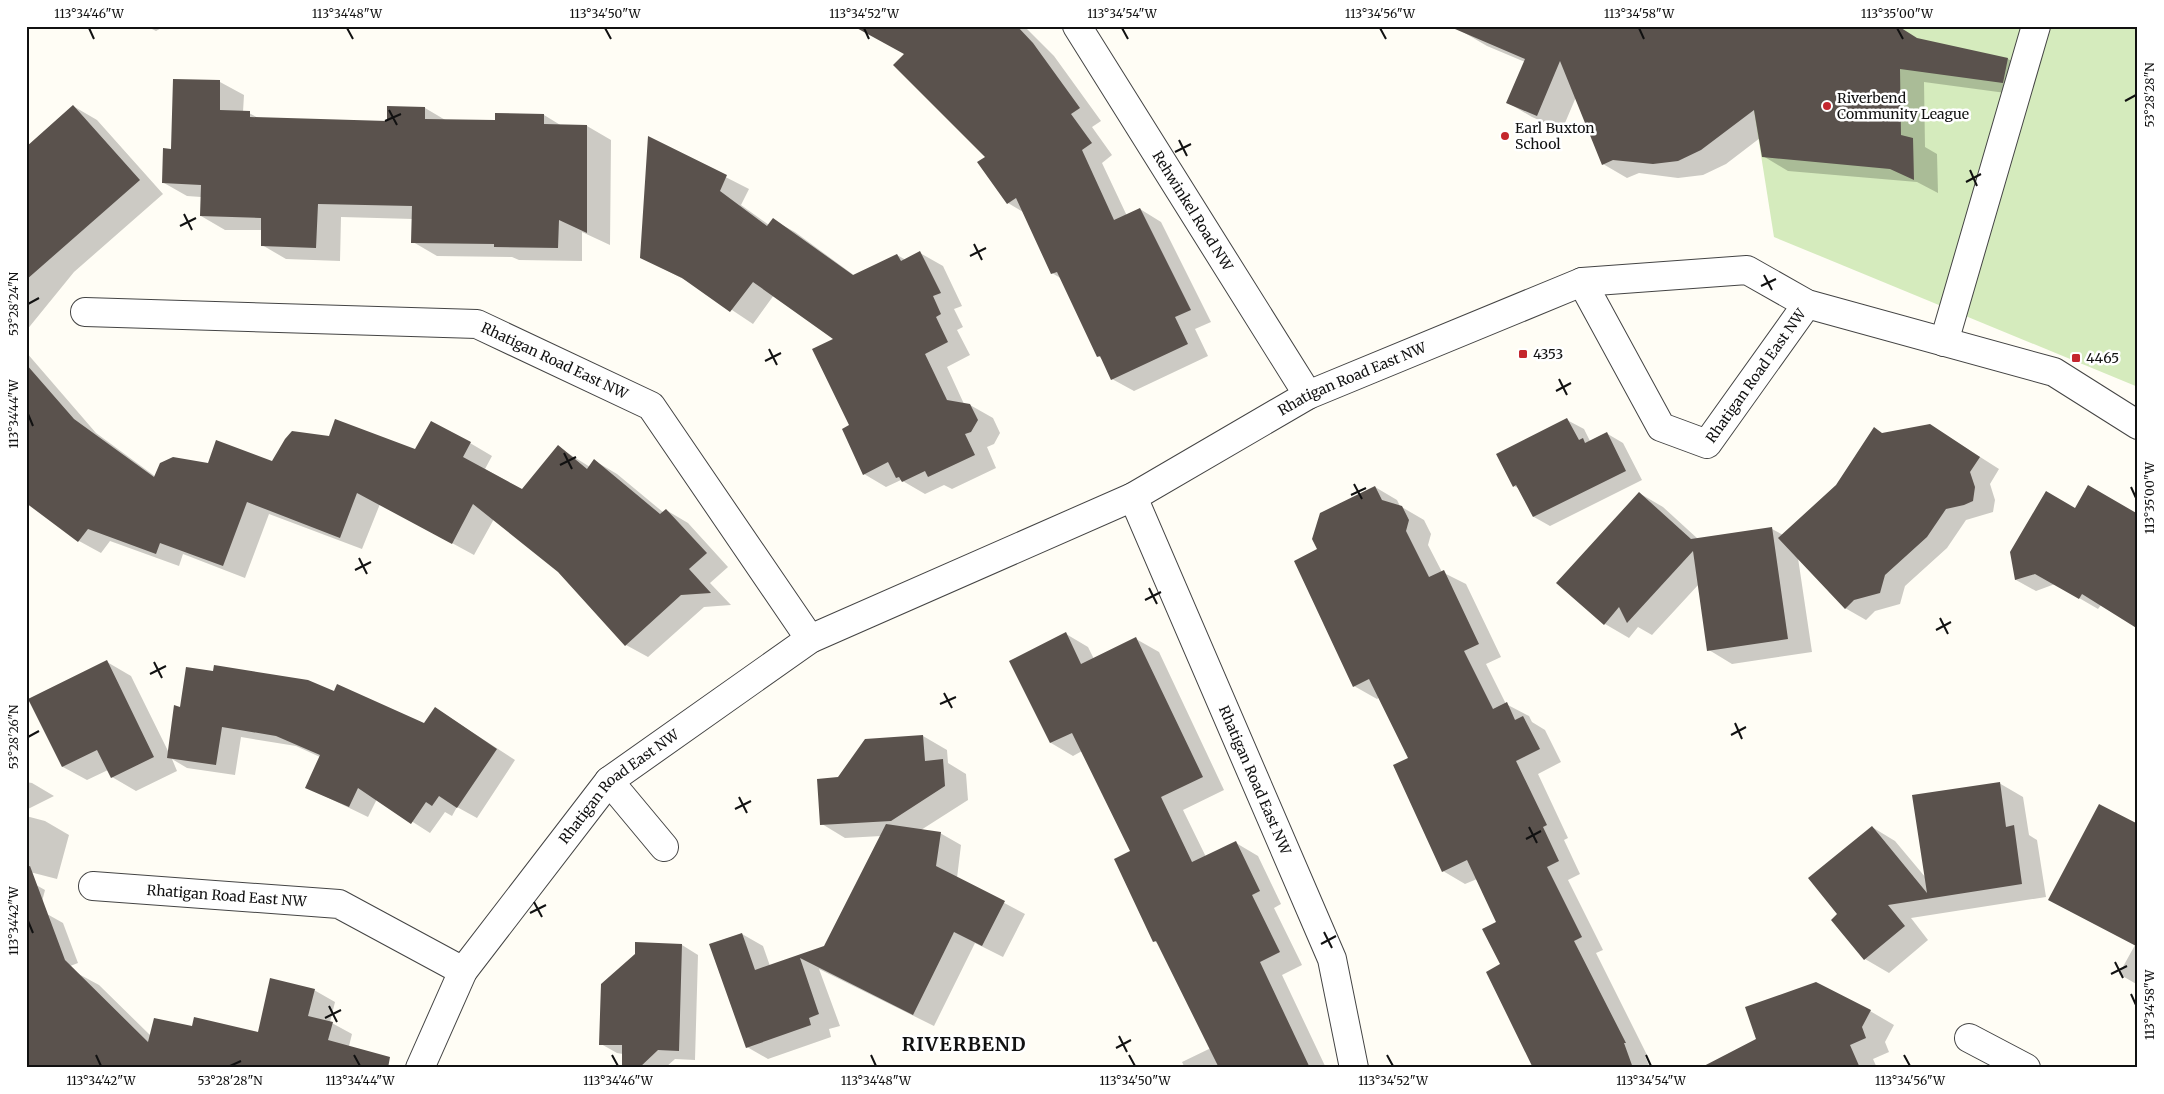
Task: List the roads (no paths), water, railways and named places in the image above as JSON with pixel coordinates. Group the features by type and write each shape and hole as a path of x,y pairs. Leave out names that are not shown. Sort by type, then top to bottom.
{"street":[{"name":"Rehwinkel Road NW","path":"1077,26 1308,395"},
{"path":"1944,342 2036,26"},
{"name":"Rhatigan Road East NW","path":"420,1068 463,971 609,781 810,639 1133,498 1308,395 1582,282 1747,270 1806,304 2054,372 2138,425"},
{"name":"Rhatigan Road East NW","path":"1582,282 1661,426 1707,444 1806,304"},
{"name":"Rhatigan Road East NW","path":"85,312 477,324 651,406 810,639"},
{"name":"Rhatigan Road East NW","path":"1133,498 1332,959 1354,1068"},
{"path":"609,781 664,846"},
{"name":"Rhatigan Road East NW","path":"93,886 339,904 463,971"},
{"path":"1969,1038 2026,1068"}],"place":[{"name":"Riverbend Community League","path":"1827,106"},
{"name":"Earl Buxton School","path":"1505,136"},
{"name":"4353","path":"1523,354"},
{"name":"4465","path":"2076,358"}],"district":[{"name":"RIVERBEND","path":"964,1044"}]}
